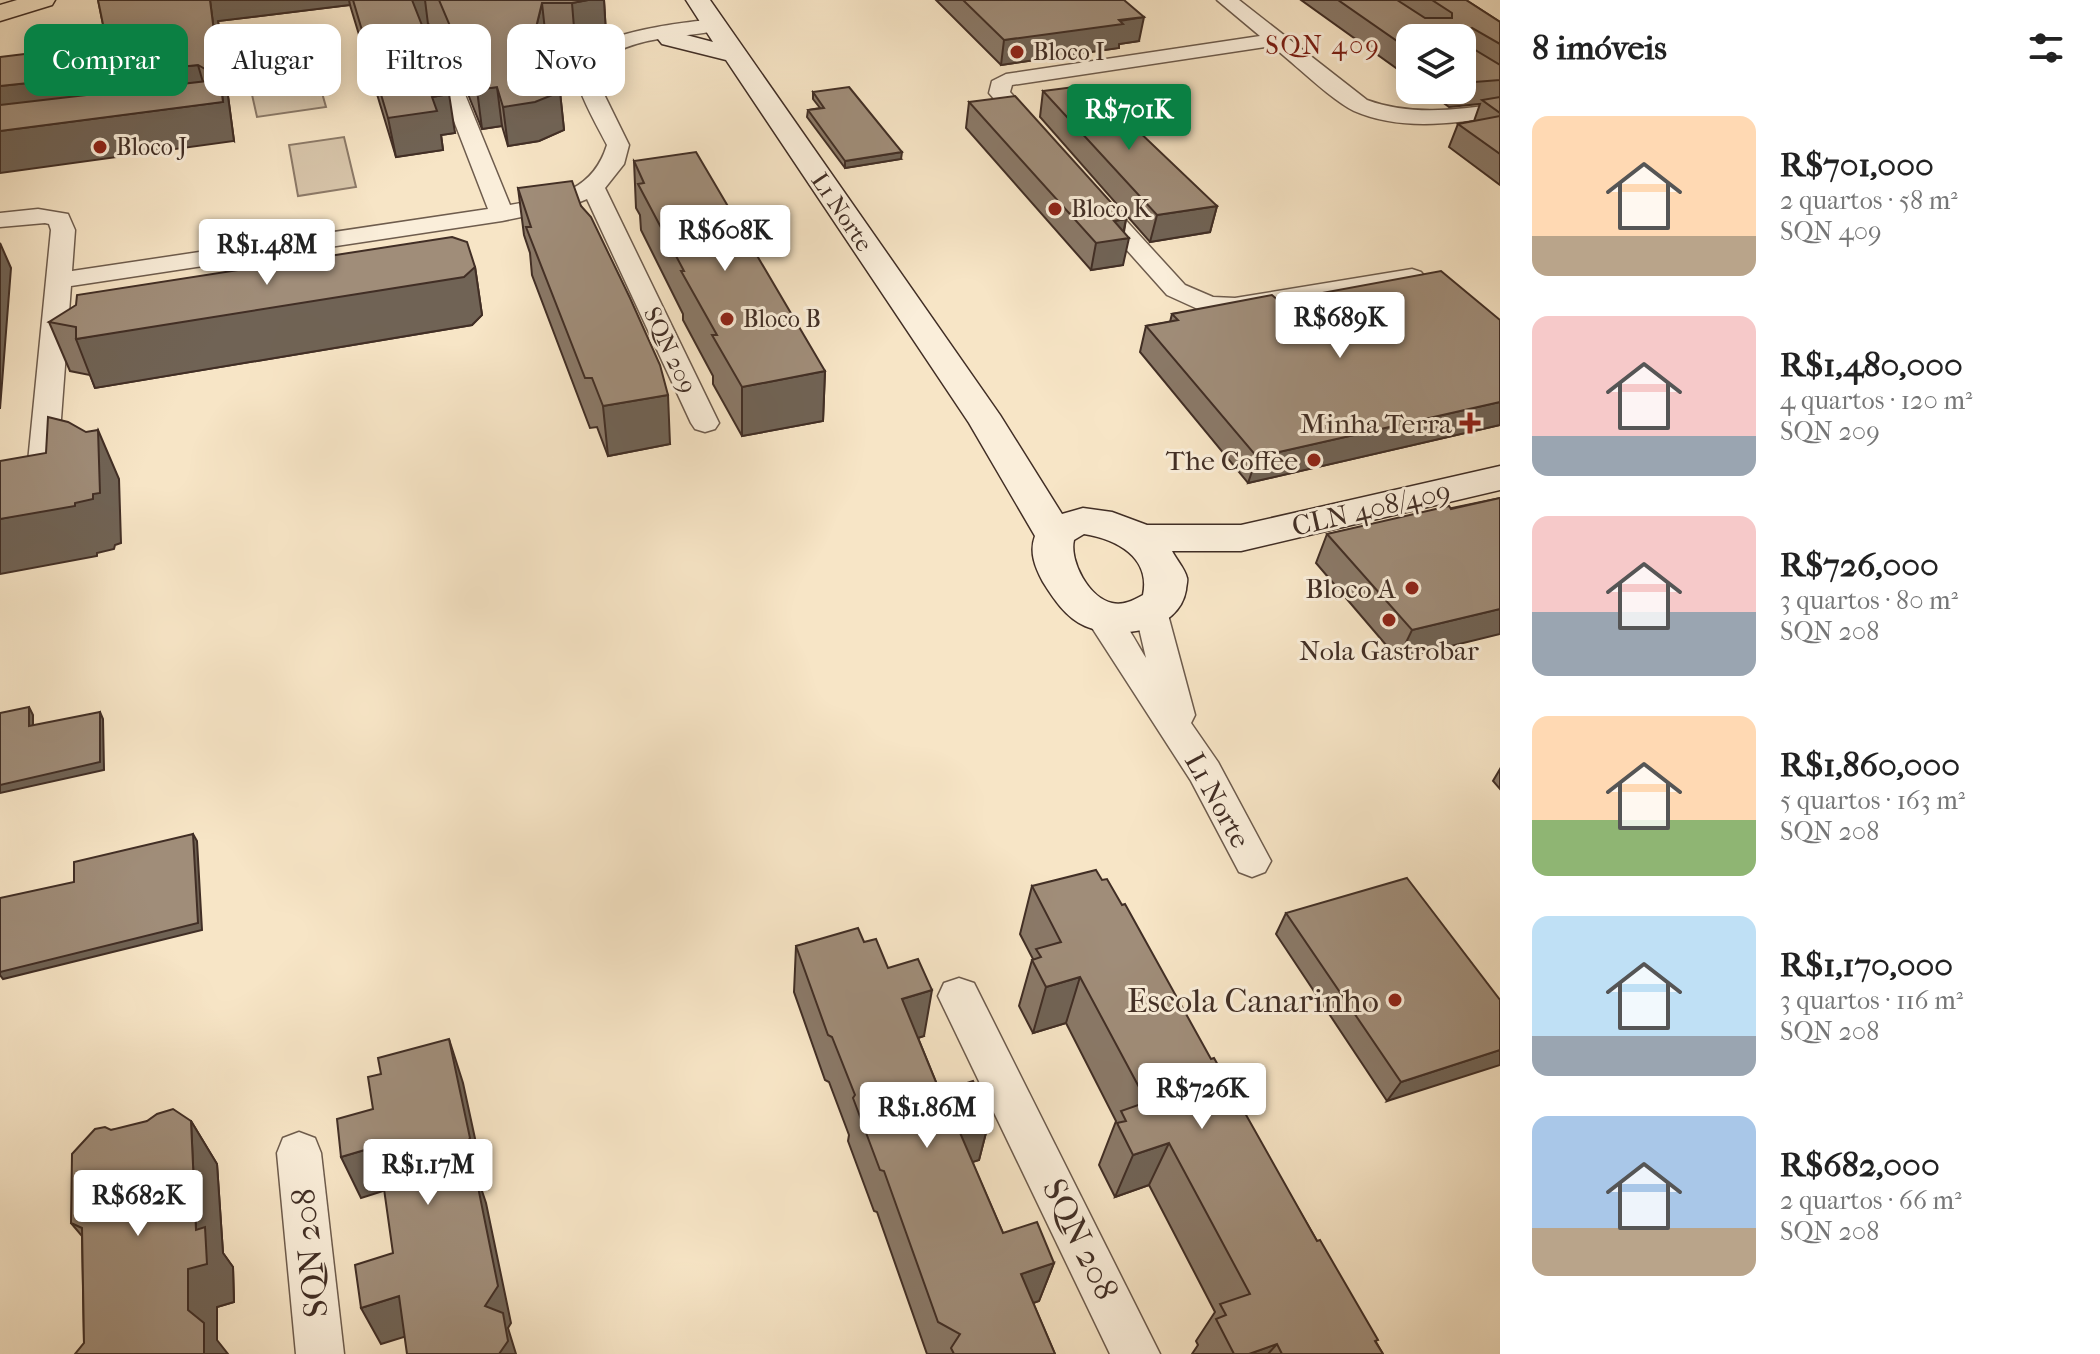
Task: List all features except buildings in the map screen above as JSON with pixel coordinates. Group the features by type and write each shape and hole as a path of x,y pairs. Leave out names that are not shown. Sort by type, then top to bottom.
{"main road":[{"path":"0,13 43,0"}],"street":[{"path":"670,34 688,0"},
{"name":"L1 Norte","path":"698,0 987,423 1069,528"},
{"path":"1227,0 1359,105 1375,113 1411,116 1500,110"},
{"path":"670,34 725,38"},
{"path":"60,280 502,214 562,201 594,189 616,155 618,145 586,78 586,64 594,54 608,47 670,34 725,38"},
{"path":"1053,153 1000,93 999,85 1028,74 1279,39"},
{"path":"455,96 502,214"},
{"path":"1474,114 1500,133"},
{"path":"1073,176 1176,290 1209,305 1235,306 1436,273"},
{"name":"SQN 209","path":"594,189 705,423"},
{"path":"0,220 36,215 60,219 63,230 42,472 32,488 21,497 0,504"},
{"name":"CLN 408/409","path":"1140,538 1241,538 1500,478"},
{"path":"1112,525 1140,538 1149,547 1159,595 1136,617 1101,617 1082,607 1058,571 1052,556 1069,528 1112,525"},
{"name":"CLN 408/409","path":"1159,595 1241,538"},
{"name":"L1 Norte","path":"1159,595 1184,739"},
{"name":"L1 Norte","path":"1101,617 1184,739 1252,861"},
{"name":"SQN 208","path":"959,996 1136,1354"},
{"name":"SQN 208","path":"299,1153 320,1354"}],"shaded area":[{"path":"252,96 323,96 326,107 257,117"},
{"path":"344,137 356,187 298,196 289,145"}],"place":[{"name":"Bloco I","path":"1017,52"},
{"name":"Bloco J","path":"100,147"},
{"name":"Bloco K","path":"1055,209"},
{"name":"Bloco B","path":"727,319"},
{"name":"Minha Terra","path":"1470,423"},
{"name":"The Coffee","path":"1314,460"},
{"name":"Bloco A","path":"1412,588"},
{"name":"Nola Gastrobar","path":"1389,620"},
{"name":"Escola Canarinho","path":"1395,1000"}],"district":[{"name":"SQN 409","path":"1323,45"}]}
